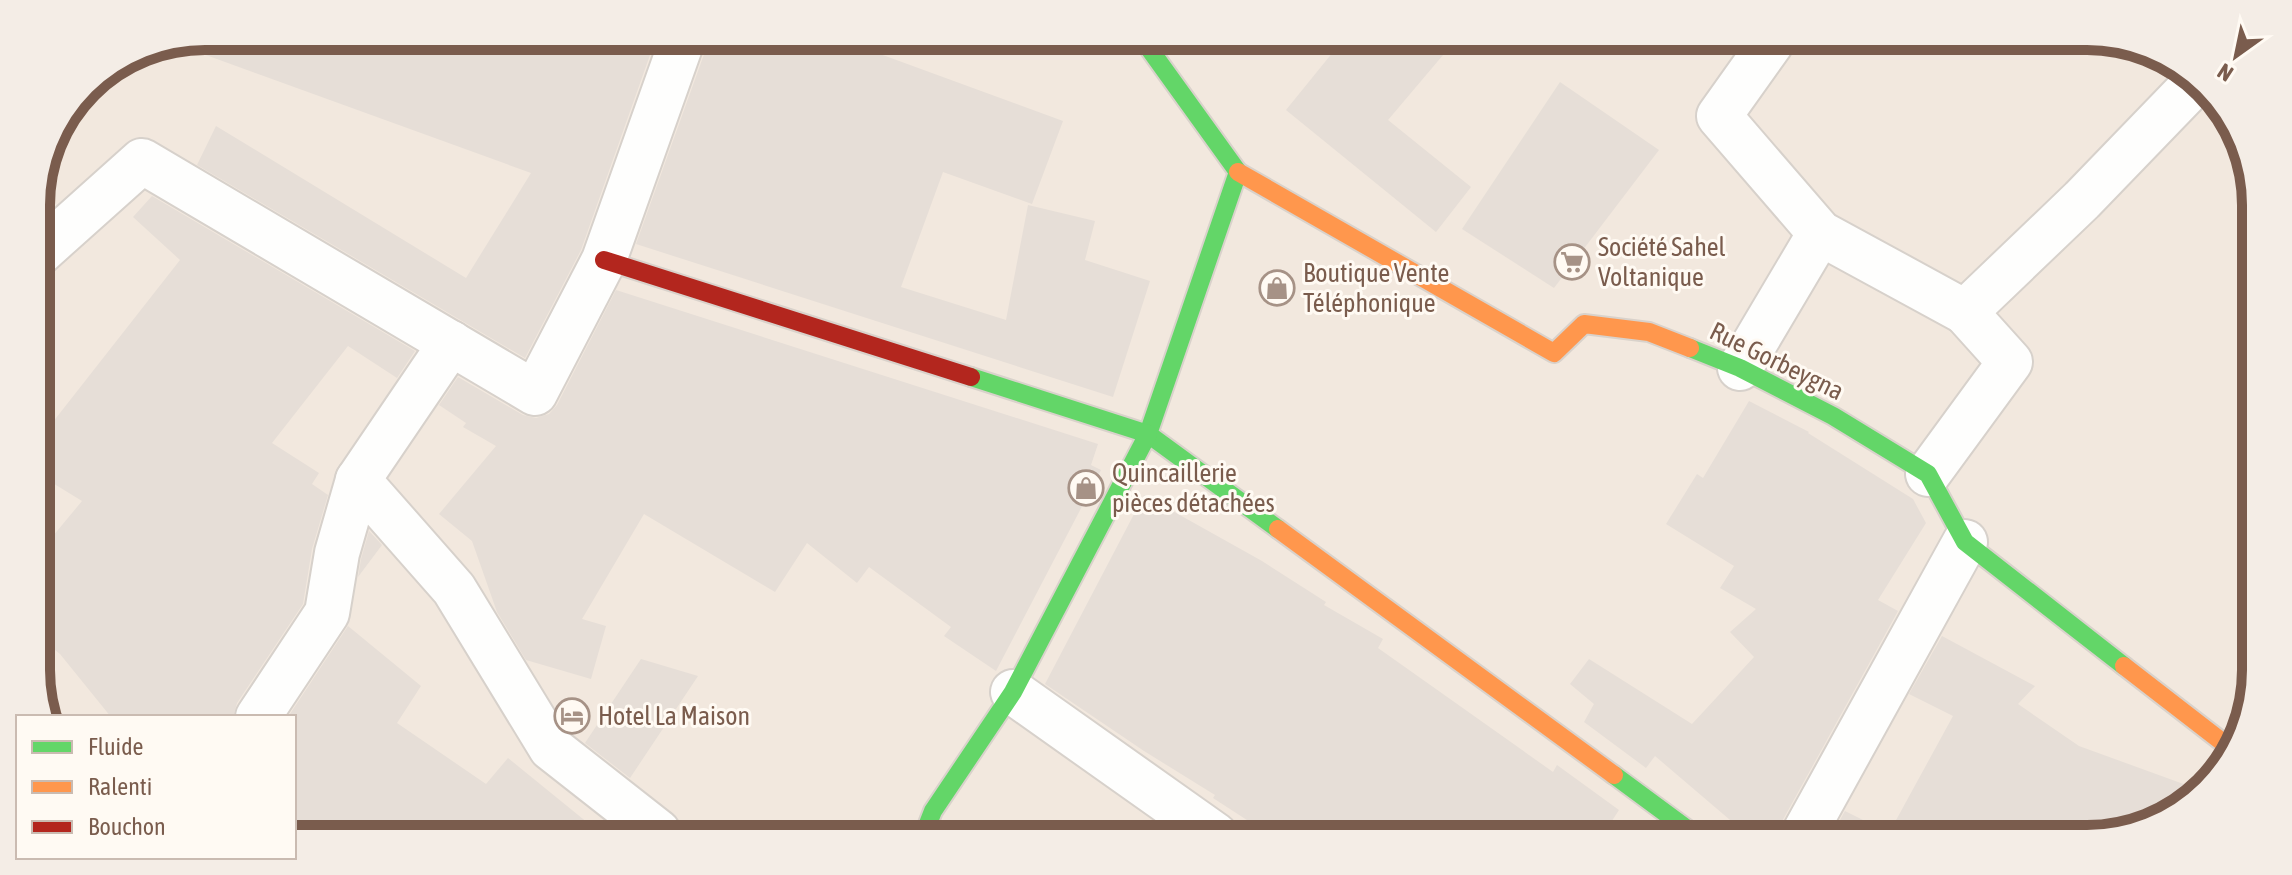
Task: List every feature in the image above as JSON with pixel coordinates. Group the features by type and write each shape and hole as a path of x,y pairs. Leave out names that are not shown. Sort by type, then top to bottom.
{"street":[{"path":"50,243 142,161 535,393 604,260 679,50"},
{"path":"928,825 933,811 1013,692 1148,434 1238,172 1150,50"},
{"path":"1766,50 1719,116 1820,233 1965,312 2010,362 1928,474 1965,542 2224,743"},
{"path":"1965,312 2082,200 2190,89"},
{"name":"Rue Gorbeygna","path":"1238,172 1554,353 1584,324 1649,332 1740,368 1833,416 1928,474"},
{"path":"1740,368 1820,233"},
{"path":"604,260 1148,434 1682,825"},
{"path":"259,715 327,613 337,553 358,480 451,343"},
{"path":"358,480 454,589 551,748 649,825"},
{"path":"1809,825 1965,542"},
{"path":"1013,692 1201,825"}],"shaded area":[{"path":"205,50 2087,50 2137,58 2173,76 2204,103 2230,146 2241,185 2242,680 2234,720 2216,756 2189,787 2156,809 2137,817 2097,825 296,825 296,715 57,715 51,690 50,195 53,175 66,136 88,103 119,76 155,58"}],"building":[{"path":"652,50 581,250 525,358 197,165 216,126 466,278 531,173 194,51"},
{"path":"706,50 869,50 1063,121 1032,204 943,172 901,287 1006,320 1028,205 1095,221 1085,260 1150,281 1113,397 636,244"},
{"path":"1335,50 1447,50 1388,120 1471,187 1436,232 1286,110"},
{"path":"1560,82 1659,150 1554,288 1462,229"},
{"path":"152,196 415,351 397,378 348,346 272,443 319,473 312,484 328,495 312,549 303,604 237,703 234,715 109,715 50,646 50,540 82,501 50,481 50,426 180,260 133,217"},
{"path":"616,290 1098,444 1091,465 1101,470 996,671 944,636 951,627 869,567 857,583 807,543 775,592 644,514 582,619 606,626 591,679 526,660 497,612 472,541 439,514 496,446 463,427 466,423 439,405 458,377 523,415 536,418 549,414 557,405"},
{"path":"1749,401 1809,432 1913,499 1926,523 1878,600 1898,611 1780,825 1736,825 1655,756 1646,768 1584,722 1594,704 1570,684 1589,659 1692,724 1754,657 1730,632 1756,609 1720,588 1734,566 1666,524 1697,474 1703,478"},
{"path":"1144,495 1262,561 1326,602 1324,605 1383,639 1378,648 1553,772 1557,765 1619,810 1609,825 1255,825 1213,798 1215,795 1045,684"},
{"path":"369,531 382,545 358,577 361,559"},
{"path":"348,626 421,686 397,723 486,784 508,758 590,825 296,825 296,715 289,715"},
{"path":"1942,636 2035,686 2018,704 2079,746 2190,786 2156,809 2137,817 2097,825 1893,825 1953,716 1909,694"},
{"path":"641,659 698,676 630,778 585,743"},
{"path":"1845,811 1873,825 1837,825"}],"traffic: fast":[{"path":"1150,50 1238,172 1148,434 1278,529"},
{"path":"1690,348 1740,368 1833,416 1928,474 1965,542 2124,666"},
{"path":"928,825 933,811 1013,692 1148,434 971,377"},
{"path":"1614,775 1682,825"}],"traffic: slow":[{"path":"1238,172 1554,353 1584,324 1649,332 1690,348"},
{"path":"1278,529 1614,775"},
{"path":"2124,666 2224,743"}],"traffic: jam":[{"path":"604,260 971,377"}],"place":[{"name":"Société Sahel Voltanique","path":"1572,262"},
{"name":"Boutique Vente Téléphonique","path":"1277,288"},
{"name":"Quincaillerie pièces détachées","path":"1086,488"},
{"name":"Hotel La Maison","path":"572,716"}]}
